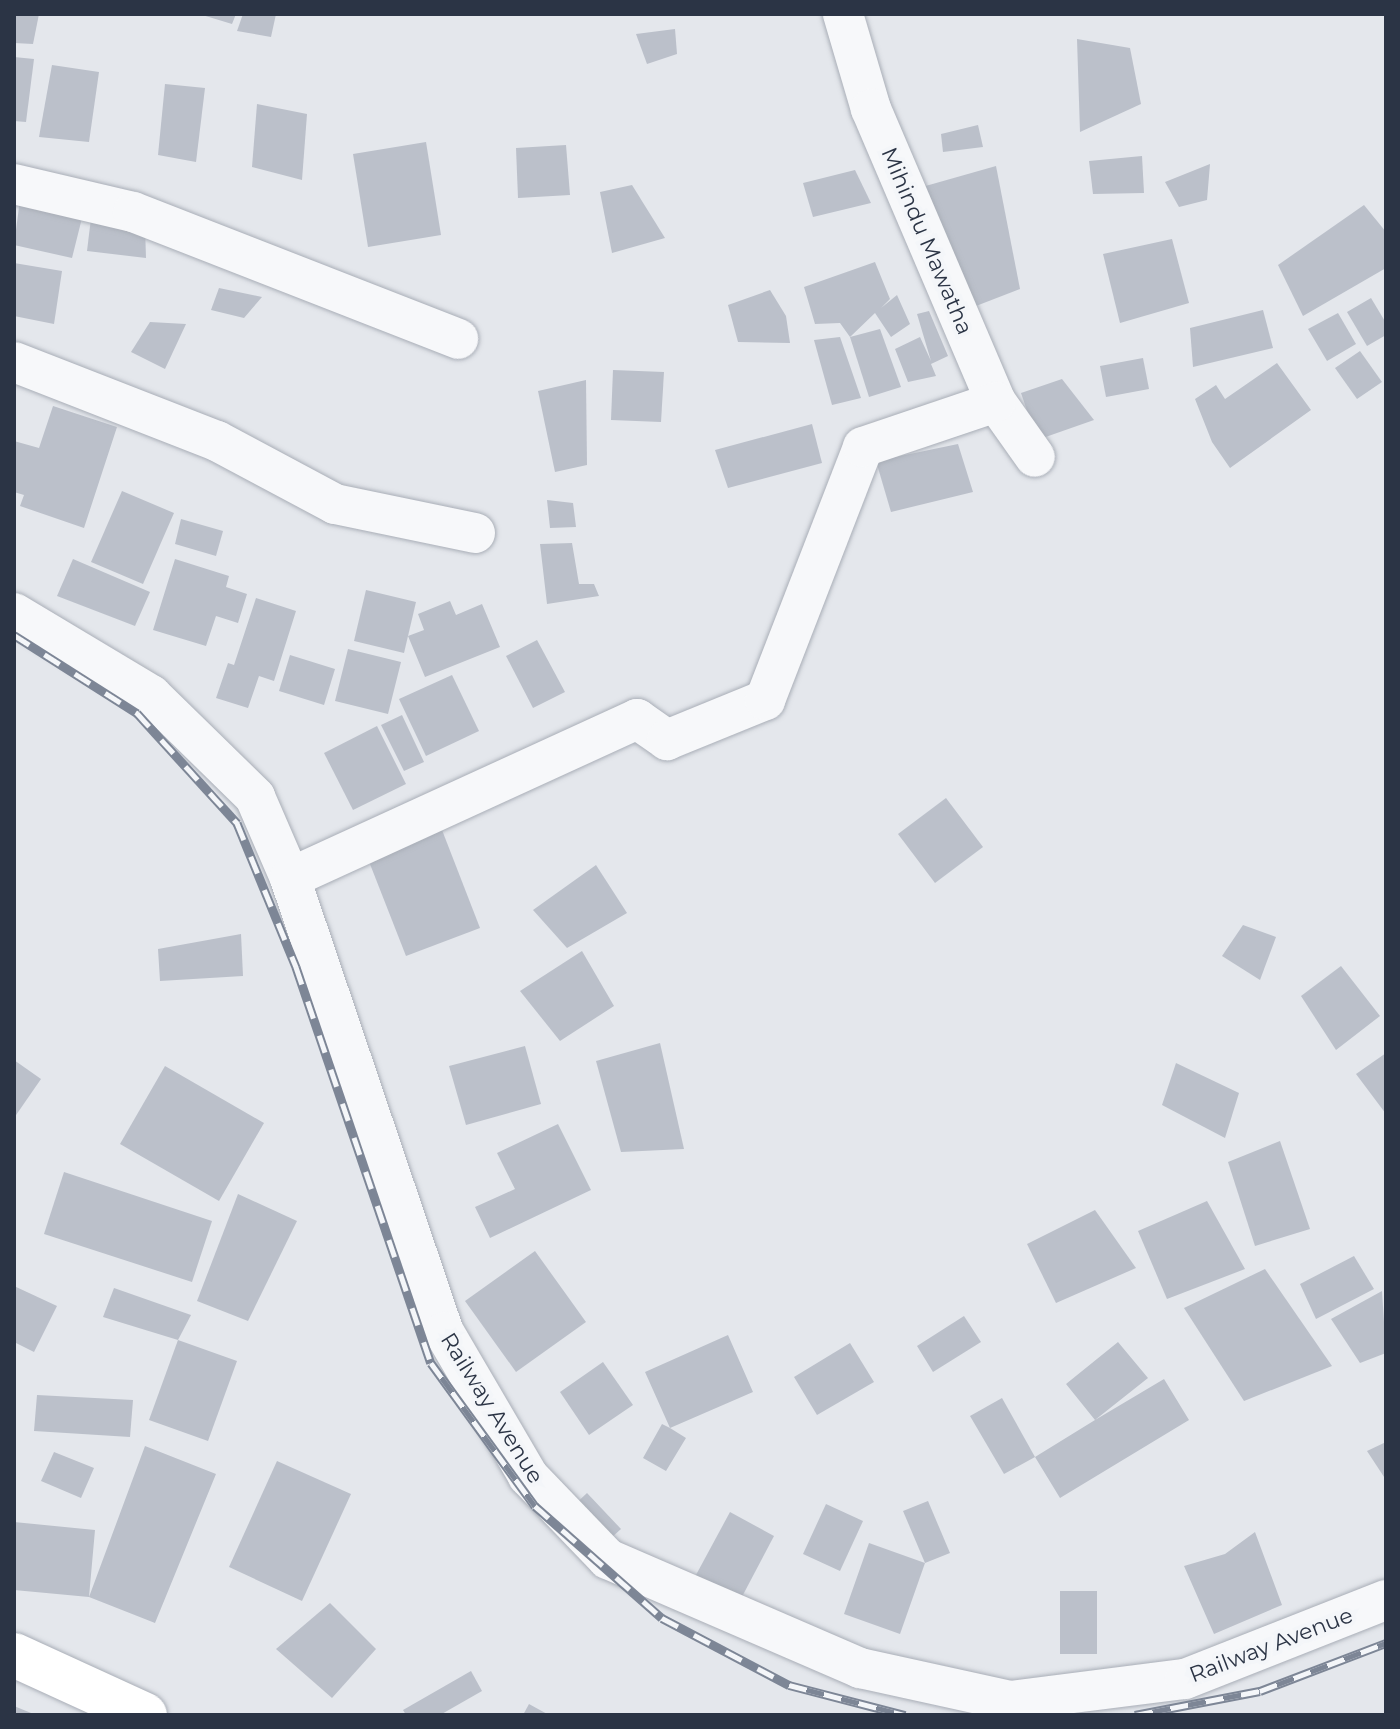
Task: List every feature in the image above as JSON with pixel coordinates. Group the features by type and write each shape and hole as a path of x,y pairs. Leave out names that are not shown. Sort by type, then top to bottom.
{"street":[{"name":"Mihindu Mawatha","path":"843,14 871,109 996,402 1035,457"},
{"path":"14,184 133,212 458,339"},
{"path":"14,362 217,441 335,504 475,533"},
{"path":"290,878 637,719 667,740 765,700 863,447 996,402"},
{"name":"Railway Avenue","path":"14,613 151,695 255,797 290,878 444,1332 528,1476 608,1559 860,1668 1010,1701 1185,1679 1386,1600"},
{"path":"14,1655 145,1715"}],"building":[{"path":"14,14 39,14 33,44 14,43"},
{"path":"199,14 236,14 232,24"},
{"path":"243,14 276,14 271,37 237,31"},
{"path":"675,29 677,54 647,64 636,34"},
{"path":"1077,39 1130,48 1141,104 1080,132"},
{"path":"14,57 34,59 26,122 14,121"},
{"path":"52,65 99,72 89,142 39,137"},
{"path":"165,84 205,88 196,162 158,155"},
{"path":"257,104 307,114 302,180 252,167"},
{"path":"978,125 983,147 943,152 941,134"},
{"path":"426,142 441,235 368,247 353,154"},
{"path":"566,145 570,195 518,198 516,148"},
{"path":"1142,156 1144,193 1093,194 1089,161"},
{"path":"1210,164 1207,200 1179,207 1165,182"},
{"path":"996,166 1020,289 976,306 915,189"},
{"path":"855,170 871,203 813,217 803,183"},
{"path":"632,185 665,238 612,253 600,192"},
{"path":"21,192 84,210 72,258 14,245"},
{"path":"1364,205 1386,232 1386,268 1303,316 1278,265"},
{"path":"92,210 145,227 146,258 87,251"},
{"path":"1172,239 1189,303 1120,323 1103,254"},
{"path":"875,262 890,299 881,308 897,295 910,324 891,337 875,313 850,337 840,323 815,324 804,287"},
{"path":"14,263 62,271 54,324 14,316"},
{"path":"219,288 262,297 244,318 211,310"},
{"path":"770,290 786,316 790,343 738,342 728,305"},
{"path":"1371,298 1386,323 1386,335 1367,346 1347,312"},
{"path":"1263,310 1273,348 1193,367 1190,328"},
{"path":"929,311 948,356 931,364 936,376 908,382 895,349 920,337 931,361 917,314"},
{"path":"1338,313 1356,344 1327,361 1308,329"},
{"path":"150,322 186,324 165,369 131,352"},
{"path":"880,329 901,387 869,397 850,337"},
{"path":"840,337 861,398 832,405 814,340"},
{"path":"1360,351 1382,382 1357,399 1335,368"},
{"path":"1143,358 1149,389 1106,397 1100,366"},
{"path":"1277,363 1311,410 1230,468 1212,442 1195,399 1216,385 1225,399"},
{"path":"613,370 664,372 661,422 611,420"},
{"path":"1062,379 1094,420 1037,440 1021,393"},
{"path":"586,380 587,465 555,472 538,391"},
{"path":"53,406 117,427 84,528 20,506 24,495 14,492 14,441 39,448"},
{"path":"812,424 822,463 728,488 715,450"},
{"path":"958,444 973,492 891,512 876,461"},
{"path":"122,491 174,513 143,584 91,562"},
{"path":"547,500 573,503 576,527 550,528"},
{"path":"181,519 223,531 216,556 175,544"},
{"path":"572,543 579,584 594,584 599,596 547,604 540,544"},
{"path":"73,559 150,592 135,626 57,596"},
{"path":"175,559 229,576 226,587 247,594 238,623 216,616 206,646 153,630"},
{"path":"366,590 416,602 404,653 354,641"},
{"path":"256,598 296,611 274,681 259,676 248,708 216,698 228,663 234,665"},
{"path":"450,601 456,615 482,604 500,647 425,677 408,636 424,630 418,614"},
{"path":"537,640 565,692 533,708 506,656"},
{"path":"348,649 401,662 388,714 335,701"},
{"path":"290,655 335,669 324,705 279,691"},
{"path":"452,675 479,731 426,756 399,699"},
{"path":"402,715 424,762 404,771 381,725"},
{"path":"377,726 406,784 353,810 324,753"},
{"path":"946,798 983,847 935,883 898,834"},
{"path":"442,830 480,928 406,956 368,859"},
{"path":"596,865 627,913 567,948 533,910"},
{"path":"1243,925 1276,937 1260,980 1222,956"},
{"path":"241,934 243,976 160,981 158,949"},
{"path":"582,951 614,1006 560,1041 520,991"},
{"path":"1341,966 1380,1016 1336,1050 1301,996"},
{"path":"660,1043 684,1149 621,1152 596,1061"},
{"path":"525,1046 541,1104 466,1125 449,1066"},
{"path":"1386,1053 1386,1114 1356,1074"},
{"path":"14,1060 41,1079 14,1118"},
{"path":"1176,1063 1239,1093 1225,1138 1162,1105"},
{"path":"165,1066 264,1123 219,1201 120,1144"},
{"path":"558,1124 591,1190 490,1238 475,1207 515,1189 497,1153"},
{"path":"1280,1141 1310,1229 1255,1246 1228,1162"},
{"path":"64,1172 212,1221 192,1282 44,1234"},
{"path":"238,1194 297,1221 248,1321 197,1301"},
{"path":"1207,1201 1245,1269 1167,1299 1138,1231"},
{"path":"1095,1210 1136,1268 1056,1303 1027,1244"},
{"path":"535,1251 586,1322 516,1372 465,1301"},
{"path":"1354,1256 1374,1289 1316,1319 1300,1284"},
{"path":"1265,1269 1332,1366 1244,1401 1184,1308"},
{"path":"14,1286 57,1306 34,1352 14,1342"},
{"path":"114,1288 191,1315 178,1340 103,1317"},
{"path":"1382,1291 1386,1353 1360,1363 1331,1319"},
{"path":"964,1316 981,1342 933,1372 917,1346"},
{"path":"728,1335 753,1392 670,1428 645,1372"},
{"path":"178,1340 237,1361 208,1441 149,1420"},
{"path":"1118,1342 1148,1378 1095,1420 1066,1384"},
{"path":"850,1343 874,1382 817,1415 794,1377"},
{"path":"603,1362 633,1405 589,1435 560,1392"},
{"path":"1164,1379 1189,1420 1060,1498 1035,1457"},
{"path":"37,1395 133,1400 130,1437 34,1431"},
{"path":"1002,1398 1035,1457 1004,1474 970,1416"},
{"path":"662,1424 686,1438 666,1471 643,1458"},
{"path":"1386,1442 1386,1480 1367,1451"},
{"path":"145,1446 216,1474 155,1623 89,1597"},
{"path":"54,1452 94,1468 81,1498 41,1481"},
{"path":"277,1461 351,1494 302,1601 229,1567"},
{"path":"587,1493 621,1529 601,1547 568,1511"},
{"path":"928,1501 950,1553 925,1563 903,1511"},
{"path":"826,1504 863,1521 840,1571 803,1554"},
{"path":"730,1512 774,1536 735,1610 690,1586"},
{"path":"14,1522 95,1530 89,1597 14,1590"},
{"path":"1255,1532 1282,1605 1214,1634 1184,1566 1225,1554"},
{"path":"869,1543 925,1563 900,1634 844,1614"},
{"path":"1060,1591 1097,1591 1097,1654 1060,1654"},
{"path":"330,1603 376,1649 332,1698 276,1649"},
{"path":"471,1671 482,1691 440,1715 406,1715 403,1710"},
{"path":"529,1704 549,1715 523,1715"},
{"path":"14,1706 36,1715 14,1715"}],"railway":[{"path":"14,635 137,713 237,823 296,967 431,1363 535,1506 662,1618 789,1685 905,1715"},
{"path":"1135,1715 1260,1691 1386,1643"}]}
